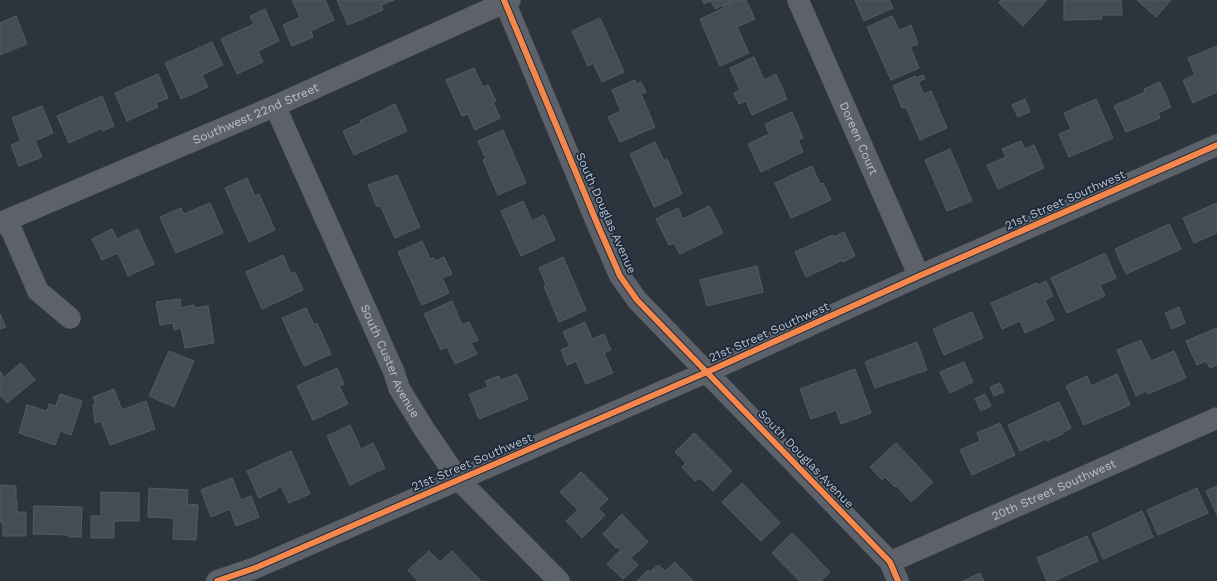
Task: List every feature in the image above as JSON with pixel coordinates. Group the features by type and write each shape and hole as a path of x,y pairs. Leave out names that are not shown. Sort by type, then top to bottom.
{"street":[{"name":"Doreen Court","path":"798,0 919,276"},
{"name":"Southwest 22nd Street","path":"3,221 275,106 506,1"},
{"name":"South Douglas Avenue","path":"506,1 620,276 637,300 890,562 898,581"},
{"name":"South Custer Avenue","path":"275,106 394,372 399,388 424,429 459,480 559,581"},
{"name":"21st Street Southwest","path":"217,581 258,574 459,480 707,372 1217,144"},
{"path":"3,221 38,291 70,318"},
{"name":"20th Street Southwest","path":"890,562 1217,418"}],"building":[{"path":"292,0 325,0 334,20 311,31 313,37 292,46 283,25 300,17"},
{"path":"337,0 394,0 381,5 383,10 348,25"},
{"path":"702,0 734,0 715,9 711,1 704,4"},
{"path":"737,0 746,0 755,19 737,27 749,53 720,66 700,19"},
{"path":"855,0 889,0 893,8 864,21"},
{"path":"1001,0 1047,0 1023,26 999,3"},
{"path":"1064,0 1121,0 1122,15 1102,15 1102,19 1064,20"},
{"path":"1137,0 1171,0 1156,17"},
{"path":"265,9 279,41 258,51 263,62 237,74 221,39 254,24 250,16"},
{"path":"16,16 27,44 0,55 0,23"},
{"path":"892,16 899,30 911,25 918,44 910,47 919,68 891,80 867,27"},
{"path":"600,18 624,72 602,82 593,63 588,66 572,31"},
{"path":"212,42 223,65 202,75 208,87 181,99 165,63"},
{"path":"1217,46 1217,92 1193,103 1183,80 1195,75 1188,58"},
{"path":"754,57 764,80 776,74 787,99 752,115 746,101 739,104 734,93 740,90 730,68"},
{"path":"474,68 483,87 488,85 496,101 493,102 500,118 475,130 468,114 462,116 446,80"},
{"path":"158,74 168,98 156,103 158,107 127,121 115,93"},
{"path":"923,75 925,79 918,82 924,94 931,91 947,128 920,140 906,107 902,108 893,86 915,76 916,78"},
{"path":"635,80 637,84 641,82 646,92 641,94 655,127 620,142 608,117 621,111 612,90"},
{"path":"1160,82 1171,107 1158,113 1160,118 1126,132 1114,106 1145,92 1144,89"},
{"path":"102,96 114,126 103,131 102,128 69,143 57,116"},
{"path":"1025,99 1030,112 1018,117 1012,105"},
{"path":"1096,99 1113,138 1069,157 1059,134 1071,129 1064,113"},
{"path":"395,104 407,131 354,155 343,131"},
{"path":"42,106 53,133 35,141 42,157 19,166 11,145 21,141 12,118"},
{"path":"792,112 803,138 798,140 803,152 761,172 748,144 769,134 765,124"},
{"path":"503,130 526,183 498,195 483,160 486,159 478,141"},
{"path":"1021,141 1025,149 1034,145 1044,168 998,189 987,165 1006,157 1002,149"},
{"path":"655,142 664,161 667,159 682,194 654,207 630,154"},
{"path":"950,149 972,201 947,211 925,160"},
{"path":"812,166 820,184 823,183 831,200 791,218 775,183"},
{"path":"397,175 420,227 395,238 380,205 377,207 368,185"},
{"path":"247,178 255,196 259,194 275,230 249,242 225,188"},
{"path":"523,201 532,221 544,215 555,240 521,256 501,211"},
{"path":"210,203 223,233 176,253 160,217 181,208 184,214"},
{"path":"1217,203 1217,233 1194,243 1183,218"},
{"path":"709,206 723,233 680,254 674,243 669,245 656,219 678,208 683,219"},
{"path":"1169,224 1181,249 1126,274 1115,249"},
{"path":"112,229 117,239 138,229 154,264 128,276 118,253 102,260 92,239"},
{"path":"844,232 855,256 806,277 795,252 833,235 834,237"},
{"path":"422,241 430,259 434,258 436,261 444,257 452,274 442,278 449,293 422,305 398,252"},
{"path":"1105,253 1116,278 1100,285 1105,296 1067,313 1051,278"},
{"path":"283,255 291,274 295,272 303,290 262,309 246,272"},
{"path":"563,257 586,310 559,322 544,286 546,285 539,268"},
{"path":"757,266 763,292 707,306 700,280"},
{"path":"1046,281 1053,296 1045,300 1054,320 1025,333 1020,321 1002,329 991,303 1037,283 1038,285"},
{"path":"180,299 181,308 194,305 194,308 208,306 214,343 185,348 181,328 174,330 173,323 160,325 156,302"},
{"path":"452,301 462,325 469,322 478,340 471,343 477,354 455,364 447,347 441,350 424,314"},
{"path":"1179,307 1185,323 1172,329 1165,313"},
{"path":"306,308 314,325 317,323 331,354 304,366 282,318"},
{"path":"972,312 983,338 944,355 933,329"},
{"path":"0,314 6,327 0,329"},
{"path":"585,322 592,339 604,334 611,350 604,353 613,373 586,384 576,361 567,365 561,350 570,346 563,332"},
{"path":"1217,328 1217,365 1210,368 1206,361 1197,365 1186,341"},
{"path":"1141,340 1151,361 1174,351 1186,378 1148,394 1146,391 1136,396 1117,350"},
{"path":"917,342 927,370 875,388 865,362"},
{"path":"169,351 194,361 174,407 149,396"},
{"path":"964,362 973,382 950,393 940,372"},
{"path":"21,363 35,380 7,403 0,395 0,371 4,377"},
{"path":"337,368 344,384 339,386 348,404 313,420 297,386"},
{"path":"855,369 871,413 841,424 836,410 811,419 800,389"},
{"path":"517,374 528,399 479,419 469,394 488,387 485,381 499,376 501,380"},
{"path":"1117,374 1130,405 1084,425 1066,386 1087,376 1091,386"},
{"path":"1000,383 1004,392 994,396 990,387"},
{"path":"114,389 122,410 146,401 155,429 110,445 101,421 95,423 93,405 96,405 93,397"},
{"path":"60,394 82,401 71,435 60,431 55,445 19,433 27,405 47,411 49,404 56,406"},
{"path":"985,394 991,406 981,411 975,399"},
{"path":"1059,402 1071,428 1062,433 1063,434 1047,441 1046,439 1020,451 1008,425"},
{"path":"1000,423 1015,455 972,475 960,450 980,441 977,433"},
{"path":"350,425 361,449 373,443 385,468 350,485 327,436"},
{"path":"694,433 732,471 713,491 700,478 695,481 682,467 686,463 675,452"},
{"path":"896,443 933,482 911,502 896,485 895,487 885,477 882,480 870,467"},
{"path":"291,451 310,494 289,503 281,486 259,498 247,471"},
{"path":"581,472 608,499 598,509 605,515 582,538 566,521 578,510 560,492"},
{"path":"232,478 241,500 251,496 259,517 236,526 230,509 211,517 201,490"},
{"path":"742,483 780,523 761,541 722,502"},
{"path":"0,485 16,486 17,512 26,512 26,536 3,536 3,523 0,522"},
{"path":"1217,486 1217,515 1206,491"},
{"path":"149,488 188,490 187,504 198,505 196,540 173,539 174,518 148,517"},
{"path":"1197,488 1208,513 1158,535 1147,510"},
{"path":"101,492 139,493 139,521 114,521 114,538 91,538 91,516 101,516"},
{"path":"34,506 82,507 81,537 69,537 70,535 33,534"},
{"path":"1142,511 1153,537 1103,559 1092,534"},
{"path":"622,514 648,542 631,558 638,565 623,579 607,564 621,550 617,547 616,548 603,534"},
{"path":"792,533 830,572 821,581 800,581 772,553"},
{"path":"1087,536 1098,561 1054,581 1047,581 1037,558"},
{"path":"429,551 440,562 452,551 481,581 418,581 408,570"},
{"path":"675,562 693,581 637,581 648,570 650,572 658,565 665,571"},
{"path":"980,573 984,581 963,581"}],"cycle path":[{"path":"504,0 620,276 637,300 890,562 898,581"},
{"path":"217,581 255,568 707,372 919,276 1217,145"}]}
